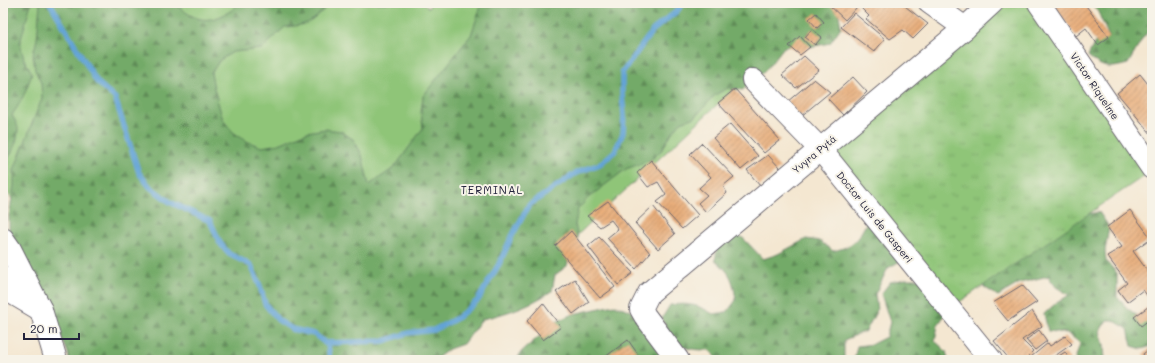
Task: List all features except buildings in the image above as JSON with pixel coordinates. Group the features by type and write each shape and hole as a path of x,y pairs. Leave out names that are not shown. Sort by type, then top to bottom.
{"street":[{"path":"930,3 964,28"},
{"name":"Yvyra Pytá","path":"678,360 641,309 649,293 820,150 992,3"},
{"name":"Victor Riquelme","path":"1039,3 1152,168"},
{"name":"Doctor Luis de Gasperi","path":"753,80 820,150 991,360"},
{"path":"3,239 10,249 41,310 55,358"},
{"path":"3,278 14,294 41,310"}],"green space":[{"path":"3,3 423,3 429,8 430,3 826,3 513,295 435,360 144,360 3,188"},
{"path":"3,3 31,3 20,43 24,59 32,73 24,95 12,115 18,129 18,134 14,148 3,165"},
{"path":"40,3 174,3 191,16 209,19 223,15 235,7 238,3 330,3 311,21 301,25 285,27 262,49 233,52 220,60 211,73 214,88 223,120 233,132 246,141 262,147 279,144 307,132 325,129 341,131 354,140 362,155 369,185 394,168 423,128 421,112 423,96 471,35 482,3 837,3 841,27 830,43 810,47 803,44 784,47 765,71 743,90 728,88 715,95 695,117 681,122 671,134 662,150 651,160 626,169 588,198 578,209 575,224 578,238 570,252 567,266 555,275 552,291 536,301 482,319 463,344 449,349 437,358 437,360 69,360 68,353 56,326 19,262 9,230 9,215 14,186 14,170 42,98 41,83 35,70 33,54 37,39"},
{"path":"1002,3 1034,3 1150,172 955,305 830,155"},
{"path":"1091,3 1152,3 1152,27 1143,38 1128,64 1115,67 1106,67 1102,66 1088,56 1095,42 1109,37 1098,12"},
{"path":"862,209 902,260 888,268 875,294 877,310 866,331 844,340 844,360 719,360 709,350 684,347 674,340 662,318 670,305 693,305 713,314 727,312 736,300 734,287 728,273 715,260 718,242 729,232 743,238 763,259 778,254 806,239 820,241 833,251 850,245 859,235 866,224"},
{"path":"1099,212 1109,227 1105,251 1106,261 1117,273 1117,297 1127,308 1139,317 1152,314 1152,346 1142,349 1132,346 1128,329 1113,320 1107,320 1100,331 1104,345 1105,360 1075,360 1080,343 1067,333 1048,331 1044,314 1055,304 1069,295 1056,287 1048,276 1020,283 998,296 984,287 979,271 1040,240 1065,230 1082,215"},
{"path":"906,279 922,279 946,313 938,325 935,341 946,351 948,360 854,360 857,346 872,344 886,337 890,322 881,294 890,282"},
{"path":"614,305 630,310 641,321 665,360 517,360 521,352 557,321 573,314"}],"waterway":[{"path":"50,3 97,82 115,98 139,173 150,187 170,202 210,221 220,243 229,254 251,265 260,286 265,304 278,320 292,329 314,334 328,345 330,360"},
{"path":"325,343 384,341 408,333 434,330 457,318 478,300 499,264 529,205 576,173 600,164 615,151 623,133 624,115 622,73 653,30 677,11 683,3"}],"district":[{"name":"TERMINAL","path":"492,190"}]}
